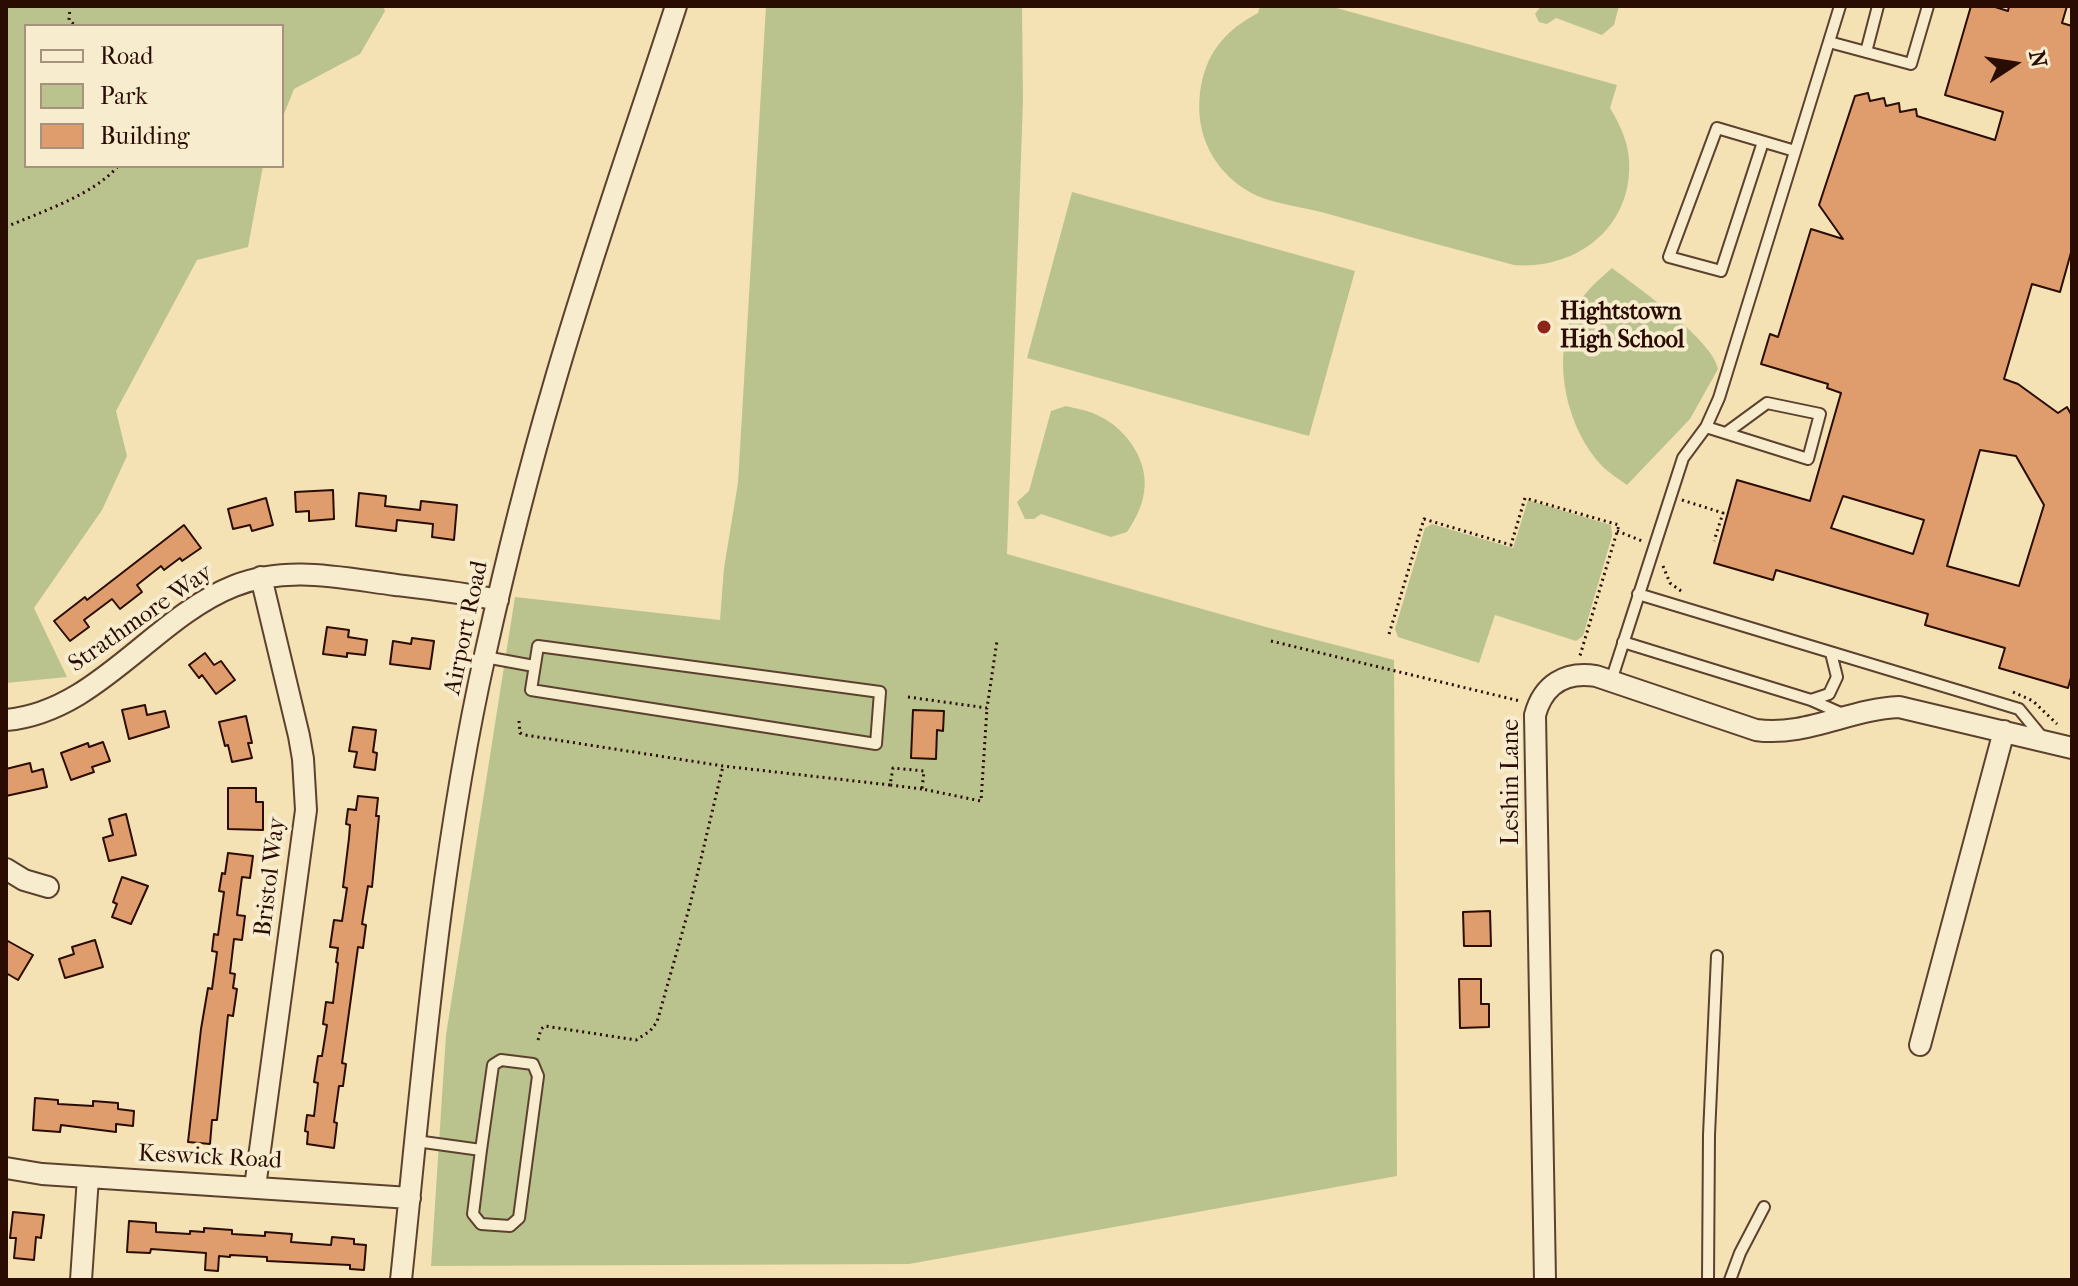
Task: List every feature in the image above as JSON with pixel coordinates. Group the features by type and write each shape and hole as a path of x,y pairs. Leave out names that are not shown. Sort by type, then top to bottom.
{"street":[{"name":"Airport Road","path":"401,1280 441,909 485,657 530,467 554,385 676,6"},
{"name":"Strathmore Way","path":"6,720 40,713 72,699 197,606 233,586 261,577 304,573 498,600"},
{"name":"Bristol Way","path":"255,1187 306,810 303,759 261,577"},
{"name":"Leshin Lane","path":"1545,1280 1535,715 1545,692 1555,682 1582,674 1756,730 1776,733 1880,708 1899,707 2046,742 2068,739"},
{"path":"1920,1045 2004,731"},
{"path":"6,869 24,880 48,887"},
{"name":"Keswick Road","path":"6,1168 42,1174 410,1198"},
{"path":"81,1280 88,1177"}],"lane":[{"path":"1611,681 1683,458 1706,427 1719,398 1840,6"},
{"path":"1866,52 1878,6"},
{"path":"1829,42 1911,64 1928,6"},
{"path":"1763,142 1721,271 1669,257 1717,128 1795,151"},
{"path":"1706,427 1808,459 1820,414 1767,403 1726,433"},
{"path":"1638,594 2019,709 2046,742"},
{"path":"1623,642 1811,700 1846,716"},
{"path":"538,646 880,692 876,744 531,690 534,666 538,646"},
{"path":"1811,700 1829,694 1837,677 1831,653"},
{"path":"485,657 534,666"},
{"path":"1708,1280 1709,1135 1717,956"},
{"path":"501,1060 533,1064 538,1076 519,1218 510,1226 481,1224 473,1214 481,1150 493,1065 501,1060"},
{"path":"416,1141 481,1150"},
{"path":"1730,1280 1764,1207"}],"path":[{"path":"70,6 69,20 74,24"},
{"path":"6,227 90,189 116,168"},
{"path":"1389,634 1424,519 1511,545 1525,498 1619,525 1579,659"},
{"path":"1680,500 1723,513 1714,541"},
{"path":"1617,531 1642,541"},
{"path":"1661,560 1670,583 1684,594"},
{"path":"519,721 520,733 525,735 723,766 922,789 981,801 987,708 997,641"},
{"path":"1271,641 1525,702"},
{"path":"2007,690 2033,701 2068,739"},
{"path":"908,697 987,708"},
{"path":"538,1040 545,1026 636,1040 657,1022 690,905 723,766"},
{"path":"890,785 893,768 924,771 922,789"}],"green space":[{"path":"6,6 383,6 385,11 360,54 294,89 284,114 284,24 24,24 24,168 263,168 248,247 197,260 116,411 127,456 102,510 34,608 67,677 6,683"},
{"path":"766,6 1022,6 1023,100 1007,554 1394,660 1397,1176 909,1264 431,1266 446,1035 515,597 720,620 724,568 738,483"},
{"path":"1260,6 1329,6 1617,85 1610,108 1627,146 1628,184 1622,205 1611,224 1597,240 1579,252 1537,265 1514,265 1275,202 1248,191 1216,162 1204,136 1199,108 1203,79 1212,55 1226,36 1258,13"},
{"path":"1541,6 1619,6 1614,25 1602,35 1556,18 1547,24 1539,22 1535,14"},
{"path":"1072,192 1355,271 1309,436 1027,358"},
{"path":"1612,268 1689,329 1713,357 1718,369 1690,419 1627,485 1602,466 1580,434 1566,395 1563,374 1566,334 1575,308"},
{"path":"1066,406 1090,412 1108,421 1135,449 1145,485 1143,498 1127,532 1111,537 1041,514 1034,519 1025,519 1017,502 1029,491 1051,411"},
{"path":"1528,500 1611,525 1612,536 1583,636 1576,641 1495,615 1479,663 1398,637 1395,629 1425,528 1432,524 1513,548"}],"building":[{"path":"1971,6 1992,6 2008,11 2009,6 2067,6 2062,23 2072,26 2072,249 2060,292 2032,284 2004,379 2018,384 2058,413 2067,407 2072,416 2072,674 2068,688 1999,668 2005,648 1925,625 1928,614 1776,570 1773,580 1714,563 1737,480 1810,501 1841,393 1827,388 1828,384 1761,364 1770,334 1778,337 1811,229 1843,239 1819,205 1855,96 1868,93 1870,101 1884,98 1886,106 1899,103 1900,112 1916,109 1917,116 1995,140 2003,112 1945,95","holes":["1980,450 2016,456 2044,505 2019,586 1947,566","1843,496 1924,520 1913,554 1831,528"]},
{"path":"333,490 334,519 309,521 309,511 296,512 295,492"},
{"path":"359,493 386,496 385,506 420,510 421,501 457,505 454,540 432,537 433,524 397,520 396,531 356,526"},
{"path":"266,498 273,525 252,531 250,525 233,529 228,509"},
{"path":"184,525 201,548 164,570 161,566 137,585 142,592 120,609 112,599 84,620 89,627 70,641 54,621 85,597 87,600"},
{"path":"327,627 349,630 348,637 367,640 365,655 347,653 347,657 323,654"},
{"path":"412,638 434,641 430,669 390,664 393,641 411,644"},
{"path":"205,653 214,665 221,661 235,680 216,694 202,675 199,678 189,665"},
{"path":"145,705 147,715 165,711 169,727 129,739 122,710"},
{"path":"913,710 944,711 943,731 937,730 936,759 911,758"},
{"path":"246,716 252,758 232,762 219,722"},
{"path":"353,727 376,730 373,752 377,753 375,770 354,767 357,752 349,751"},
{"path":"103,742 110,761 92,767 94,772 71,780 61,753 88,743 89,747"},
{"path":"30,763 32,772 43,769 47,787 6,796 6,769"},
{"path":"228,788 256,788 256,802 263,802 263,830 228,829"},
{"path":"358,796 378,798 376,816 379,816 372,887 368,886 362,924 366,925 363,948 358,947 342,1063 346,1064 343,1086 339,1086 334,1122 337,1123 334,1148 307,1144 308,1132 305,1131 307,1115 314,1116 318,1083 314,1082 327,1025 323,1024 326,1002 333,1003 338,948 330,947 334,920 342,921 347,888 343,887 350,825 346,824 348,809 356,810"},
{"path":"126,814 136,855 109,861 103,838 113,835 109,819"},
{"path":"228,853 253,856 250,878 242,877 237,915 245,916 242,940 234,939 230,973 235,974 233,988 237,989 233,1016 228,1015 217,1120 212,1120 210,1144 188,1142 201,1029 208,988 212,989 217,952 212,951 214,934 218,935 224,892 219,891"},
{"path":"122,877 148,886 131,924 112,917 117,904 113,902"},
{"path":"1490,911 1491,946 1464,946 1463,912"},
{"path":"6,940 33,955 18,980 6,973"},
{"path":"95,940 103,967 65,978 59,959 74,954 72,947"},
{"path":"1459,979 1481,979 1481,1004 1489,1004 1489,1027 1460,1028"},
{"path":"35,1098 58,1100 58,1104 93,1106 93,1101 118,1103 118,1109 134,1111 133,1126 116,1124 116,1132 61,1125 60,1132 33,1130"},
{"path":"13,1212 44,1215 41,1238 36,1237 34,1260 14,1258 16,1238 10,1238"},
{"path":"129,1221 156,1223 156,1232 190,1234 190,1231 204,1232 204,1228 232,1230 232,1234 292,1234 291,1242 331,1245 332,1237 354,1239 354,1244 366,1245 364,1270 350,1269 350,1265 267,1261 267,1257 230,1255 219,1256 218,1271 205,1270 206,1253 151,1249 150,1253 127,1252"}],"place":[{"name":"Hightstown High School","path":"1544,327"}]}
